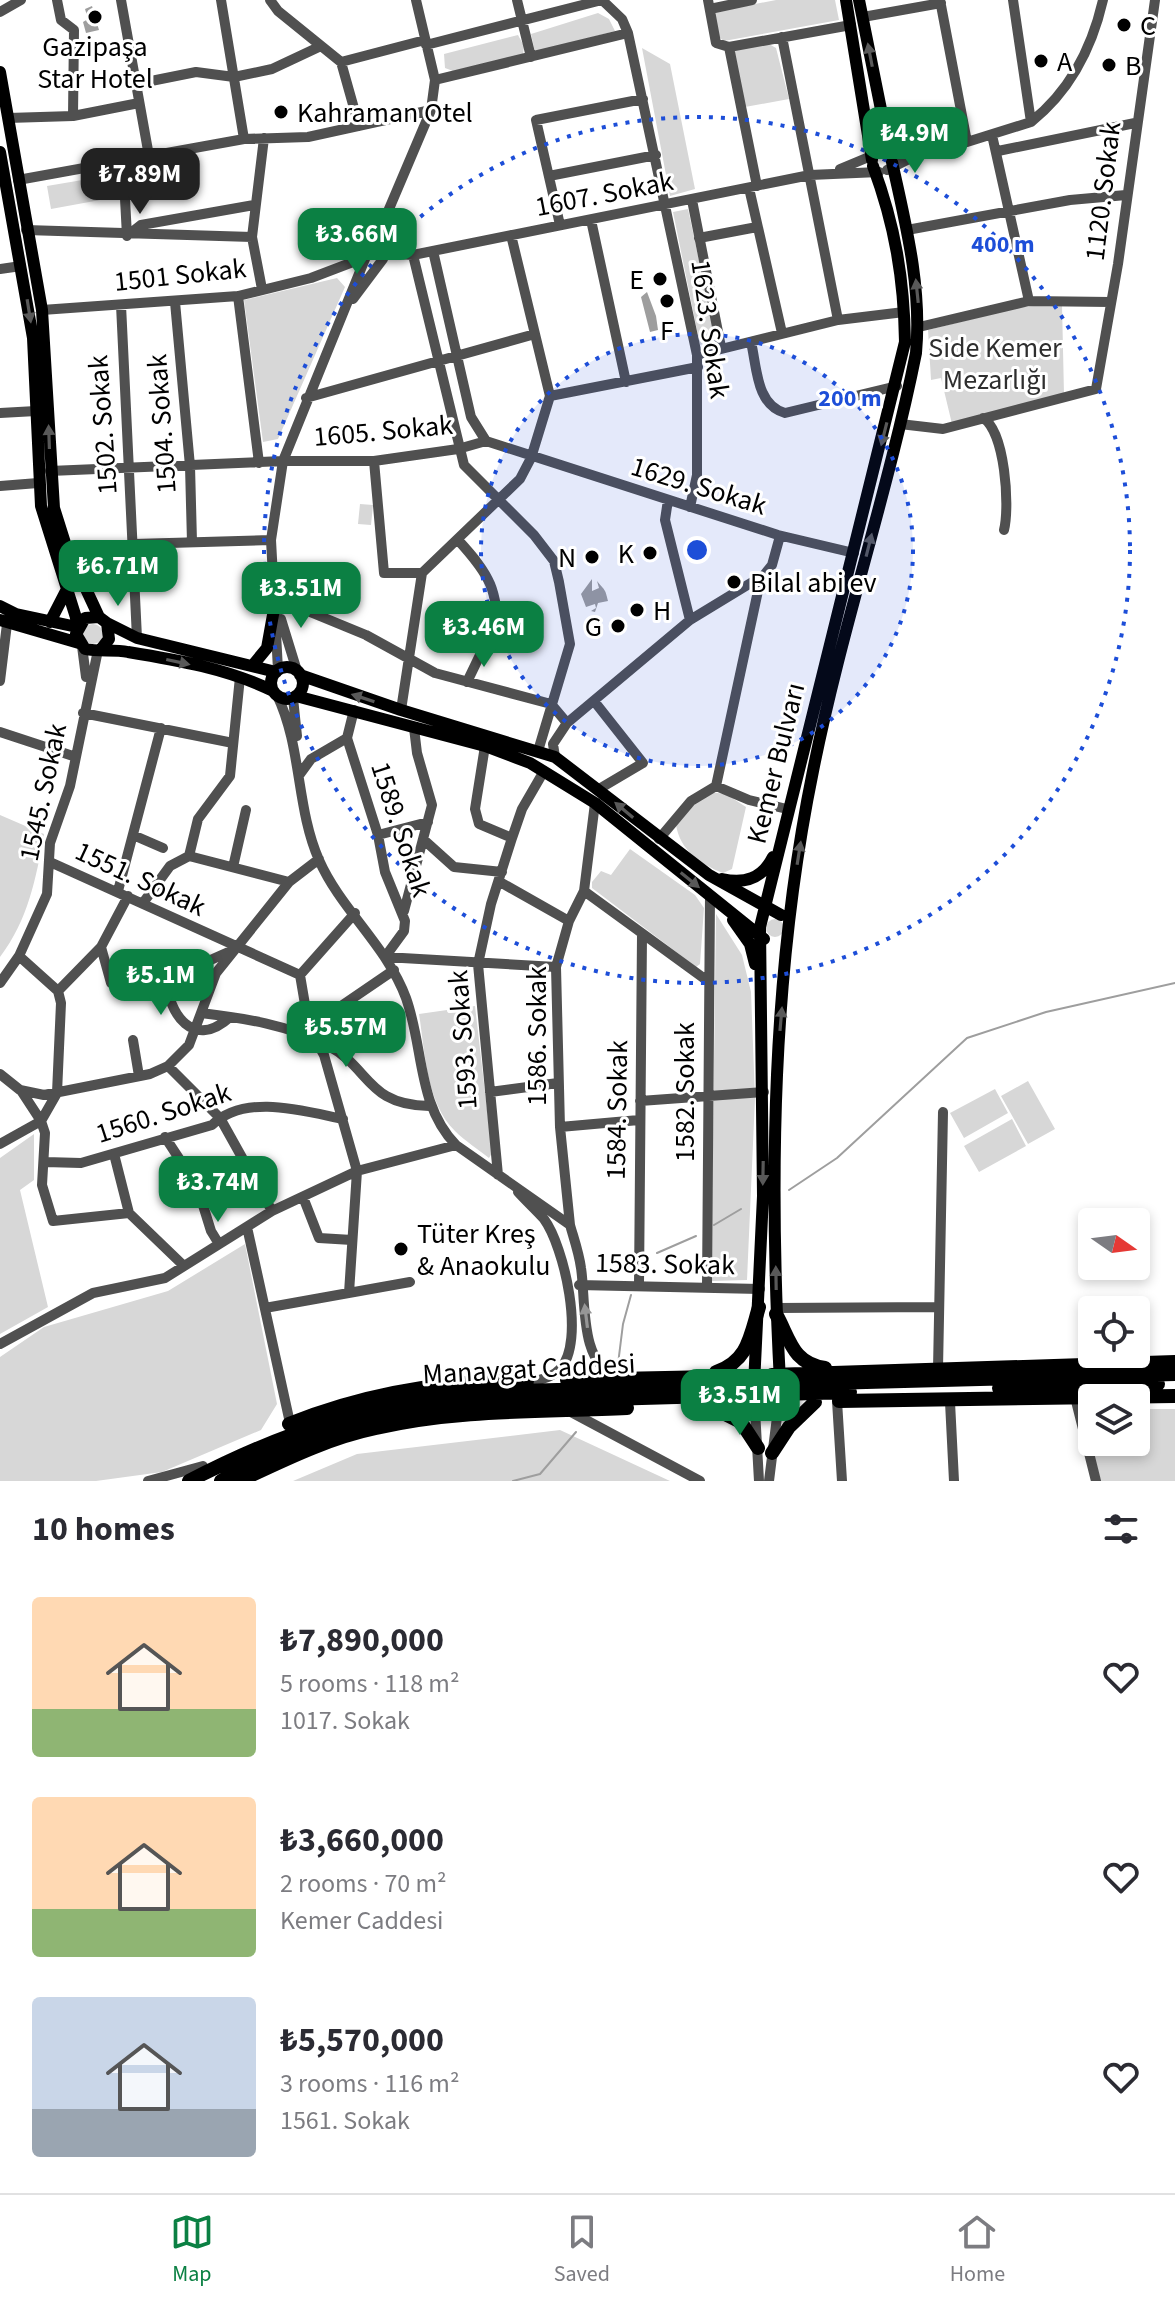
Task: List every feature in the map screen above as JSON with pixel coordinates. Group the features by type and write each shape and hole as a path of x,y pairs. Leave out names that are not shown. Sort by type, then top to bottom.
{"highway":[{"path":"706,1375 739,1361 746,1351 759,1307"},
{"path":"776,1311 793,1353 801,1360 814,1366 849,1371 1175,1362"},
{"path":"239,1481 300,1452 375,1428 483,1413 707,1405 849,1371"},
{"name":"Manavgat Caddesi","path":"189,1481 283,1435 340,1416 398,1403 481,1392 1175,1374"},
{"path":"189,1481 203,1466 290,1423 326,1410 416,1389 499,1381 706,1375 815,1402 1175,1396"},
{"name":"Manavgat Caddesi","path":"221,1481 279,1449 343,1425 479,1403 1175,1384"},
{"path":"707,1405 741,1422 765,1451 815,1402"}],"main road":[{"name":"Kemer Bulvarı","path":"767,1389 759,1307 764,1092 761,986 765,907 787,809 897,386 905,342 900,260 846,0"},
{"name":"Kemer Bulvarı","path":"767,1389 776,1311 778,1047 789,931 813,770 900,424 919,327 907,230 882,162 859,0"},
{"path":"0,72 8,118 5,176 26,230 42,310 50,471 60,529 103,620 109,639 100,649"},
{"path":"0,152 33,338 38,483 47,531 78,626 80,645"},
{"path":"50,622 66,591"},
{"path":"253,665 267,648 276,598"},
{"path":"0,606 50,622 78,626"},
{"path":"3,622 80,645 240,677 275,693 354,710 485,746 544,771 595,803 724,908 762,934 780,942 789,931 788,922 781,915 709,875 555,757 401,710 288,668 277,671 137,638 103,620 85,618 78,626"},
{"path":"275,693 271,682 277,671"},
{"path":"295,697 302,687 298,673"},
{"path":"709,875 737,883 751,879 768,866 780,844"},
{"path":"724,908 750,944 761,986"},
{"path":"762,934 768,916 781,915"}],"street":[{"path":"0,12 21,0"},
{"path":"57,0 61,20 74,30 73,116"},
{"path":"121,0 149,156"},
{"path":"221,0 244,139"},
{"path":"270,0 341,62 359,126"},
{"path":"277,671 271,540 283,461 339,320 376,257 385,212 431,110 435,80 416,0"},
{"path":"517,0 531,57"},
{"path":"341,62 602,0 622,19 628,33 435,80"},
{"path":"752,0 709,4 716,43 729,47 851,25"},
{"path":"1013,0 1031,122"},
{"path":"882,162 967,142 1031,122 1067,85 1081,63 1103,0"},
{"name":"1120. Sokak","path":"983,418 1096,389 1155,0"},
{"path":"863,17 940,2 967,142"},
{"name":"1623. Sokak","path":"628,33 667,205 697,361 697,475 690,507"},
{"path":"782,37 838,320"},
{"path":"136,84 196,72 234,77 272,69 321,46"},
{"path":"729,47 757,227 782,333"},
{"path":"560,225 536,120 643,99"},
{"path":"8,118 73,116 139,103"},
{"path":"5,176 123,161 244,139 308,137 431,110"},
{"path":"998,151 1135,123"},
{"path":"992,135 1029,301"},
{"path":"262,289 252,237 264,138"},
{"path":"549,176 656,155"},
{"path":"123,161 127,236"},
{"name":"1607. Sokak","path":"413,255 882,162"},
{"path":"907,230 1009,211 1126,195"},
{"path":"692,200 721,347"},
{"path":"127,236 141,225 254,205"},
{"path":"591,220 626,382"},
{"path":"699,238 757,227"},
{"path":"26,230 127,236 140,233 252,237"},
{"path":"401,710 422,573 500,502 520,479 531,458 550,396 511,235"},
{"path":"433,251 471,417 486,441"},
{"path":"413,255 464,465 534,535 554,561 570,644 538,751"},
{"name":"1501 Sokak","path":"42,310 238,296 311,278 376,257 413,255"},
{"path":"0,269 21,266"},
{"path":"238,296 259,463"},
{"path":"919,327 1029,301 1110,302"},
{"name":"1504. Sokak","path":"175,302 190,466 192,542"},
{"name":"1502. Sokak","path":"121,305 120,350 130,468 137,638"},
{"path":"550,396 626,382 697,361 721,347 838,320 904,312"},
{"path":"306,398 535,334"},
{"path":"751,342 766,403 774,410 785,413 897,386"},
{"path":"0,413 36,411"},
{"path":"900,424 930,430 983,418 991,423 1001,449 1007,514 1004,530"},
{"name":"1605. Sokak","path":"50,471 283,461 374,461 458,449 486,441"},
{"name":"1629. Sokak","path":"486,441 780,536 854,553"},
{"path":"374,461 384,573 422,573"},
{"path":"0,486 38,483"},
{"path":"668,500 665,520 690,620"},
{"path":"555,757 553,744 567,723 690,620 761,577 772,565 780,536"},
{"path":"134,544 271,540"},
{"path":"458,540 489,575 498,616 499,639 480,655 467,682"},
{"path":"659,839 691,801 716,786 761,577"},
{"path":"276,598 407,656 435,673 551,704 567,723"},
{"path":"276,598 298,673"},
{"path":"0,681 3,622"},
{"path":"80,645 87,665 86,695"},
{"path":"86,695 100,649"},
{"path":"189,856 198,819 230,776 240,677"},
{"path":"275,693 289,728 319,859 394,970 414,1022 429,1106 444,1133 456,1145 541,1201 570,1225"},
{"name":"1545. Sokak","path":"0,983 19,956 47,894 50,843 70,786 86,695"},
{"path":"295,697 300,774"},
{"path":"594,701 643,763 599,789"},
{"name":"1589. Sokak","path":"354,710 347,738 378,835 385,872 404,911 404,931 385,957"},
{"path":"83,713 233,743"},
{"path":"58,991 101,947 123,893 133,835 161,728"},
{"path":"404,911 424,840 431,797 417,753 414,728"},
{"path":"0,732 76,757"},
{"path":"300,774 311,759 347,738"},
{"path":"485,746 475,809 479,824 512,838"},
{"name":"1593. Sokak","path":"498,1175 478,964 491,904 512,838 522,809 544,771"},
{"path":"716,786 749,800 787,809"},
{"name":"1586. Sokak","path":"595,803 584,891 569,921 556,967 560,1127 570,1225 594,1353 606,1373 622,1378"},
{"path":"233,867 246,810"},
{"path":"378,835 428,822"},
{"path":"133,835 163,848"},
{"path":"424,840 454,867 501,877 569,921"},
{"path":"143,903 170,866 189,856 289,882"},
{"path":"20,1090 34,1095 57,1093 139,1076 168,1066 189,1045 216,973 289,882 319,859"},
{"name":"1551. Sokak","path":"50,862 123,893 236,949 300,975"},
{"path":"584,891 709,982"},
{"name":"1582. Sokak","path":"707,1287 710,896"},
{"path":"349,1293 357,1171 343,1119 309,1028 300,975 355,913"},
{"name":"1584. Sokak","path":"639,1285 642,935"},
{"path":"101,947 111,983 125,989 166,977 236,949"},
{"path":"0,1144 41,1121 57,1093 61,1003 58,991 19,956"},
{"path":"385,957 556,967"},
{"path":"309,1028 394,970"},
{"path":"166,977 167,990 183,1024 195,1031 217,1029 230,1017"},
{"path":"201,1013 249,1018 316,1040 332,1049 393,1102 429,1106"},
{"path":"133,1040 139,1076"},
{"path":"168,1066 220,1118 272,1211"},
{"path":"0,1074 20,1090 41,1121 45,1133 42,1185 53,1221 129,1213"},
{"path":"490,1092 558,1083"},
{"path":"640,1101 764,1092"},
{"name":"1560. Sokak","path":"45,1162 81,1163 212,1125 220,1118 251,1109 277,1107 343,1119"},
{"path":"938,1369 943,1112"},
{"path":"560,1127 639,1120"},
{"path":"165,1137 197,1186 211,1231 219,1244"},
{"path":"0,1344 93,1293 165,1278 272,1211 357,1171 456,1145"},
{"path":"114,1154 129,1213 184,1266"},
{"path":"511,1184 545,1221 569,1286 570,1348 562,1368 551,1376 532,1382"},
{"path":"303,1197 319,1238 352,1240"},
{"path":"247,1227 290,1423"},
{"path":"265,1308 410,1282"},
{"name":"1583. Sokak","path":"569,1286 760,1289"},
{"path":"776,1311 938,1307"},
{"path":"767,1389 765,1451 769,1481"},
{"path":"759,1481 765,1451 767,1389"},
{"path":"1075,1397 1096,1481"},
{"path":"837,1401 842,1481"},
{"path":"950,1402 954,1481"},
{"path":"569,1411 700,1481"},
{"path":"148,1481 203,1466"}],"green space":[{"path":"776,0 835,0 839,20 724,41 716,35 713,12"},
{"path":"598,13 609,19 615,31 535,52 531,34"},
{"path":"518,35 524,46 523,55 453,71 445,68 444,54"},
{"path":"769,44 776,48 789,99 745,107 734,50"},
{"path":"642,48 670,64 695,189 670,196"},
{"path":"118,174 122,196 51,209 47,186"},
{"path":"688,209 716,340 700,345 673,212"},
{"path":"337,278 345,287 278,439 263,442 244,300"},
{"name":"Side Kemer Mezarlığı","path":"1062,304 1064,395 952,424 941,378 931,380 928,330 1020,307"},
{"path":"360,504 373,505 371,525 358,524"},
{"path":"89,624 97,624 103,634 97,644 89,644 83,638 83,630"},
{"path":"709,792 726,794 746,807 732,869 723,873 692,855 682,842 676,825 689,806"},
{"path":"0,815 44,834 24,914 0,957"},
{"path":"630,849 695,895 704,908 700,964 696,967 592,888 592,882 601,871 611,875"},
{"path":"716,914 742,955 751,992 755,1098 747,1280 711,1281"},
{"path":"771,919 779,919 784,928 782,935 771,937 766,932 766,924"},
{"path":"475,1006 492,1153 489,1158 455,1131 438,1106 428,1076 419,1014"},
{"path":"1028,1081 1055,1129 1028,1144 1001,1096"},
{"path":"995,1089 1008,1113 964,1138 950,1113"},
{"path":"1012,1119 1026,1146 979,1172 964,1146"},
{"path":"34,1134 34,1180 20,1190 48,1307 0,1334 0,1158"},
{"path":"245,1244 277,1404 261,1430 162,1472 96,1481 0,1481 0,1357 44,1327 168,1291"},
{"path":"1150,1409 1175,1409 1175,1481 1101,1481 1093,1456 1150,1456"},
{"path":"560,1430 670,1481 293,1481 357,1454"}],"shaded area":[{"path":"92,6 99,30 86,33 83,22 88,19 85,9"},
{"path":"647,292 658,330 650,332 641,297"},
{"path":"592,579 592,591 599,588 597,581 608,601 598,603 595,612 591,611 596,608 595,604 586,607 581,594"}],"waterway":[{"path":"789,1190 837,1158 967,1038 1046,1012 1175,983"},
{"path":"714,1225 741,1209"},
{"path":"657,1253 696,1236"},
{"path":"617,1372 623,1324 631,1295"},
{"path":"513,1481 540,1474 576,1432"}],"place":[{"name":"Gazipaşa Star Hotel","path":"95,17"},
{"name":"C","path":"1124,25"},
{"name":"A","path":"1041,61"},
{"name":"B","path":"1109,65"},
{"name":"Kahraman Otel","path":"281,112"},
{"name":"E","path":"660,279"},
{"name":"F","path":"667,301"},
{"name":"K","path":"650,553"},
{"name":"N","path":"592,557"},
{"name":"Bilal abi ev","path":"734,582"},
{"name":"H","path":"637,610"},
{"name":"G","path":"618,626"},
{"name":"Tüter Kreş & Anaokulu","path":"401,1249"}]}
